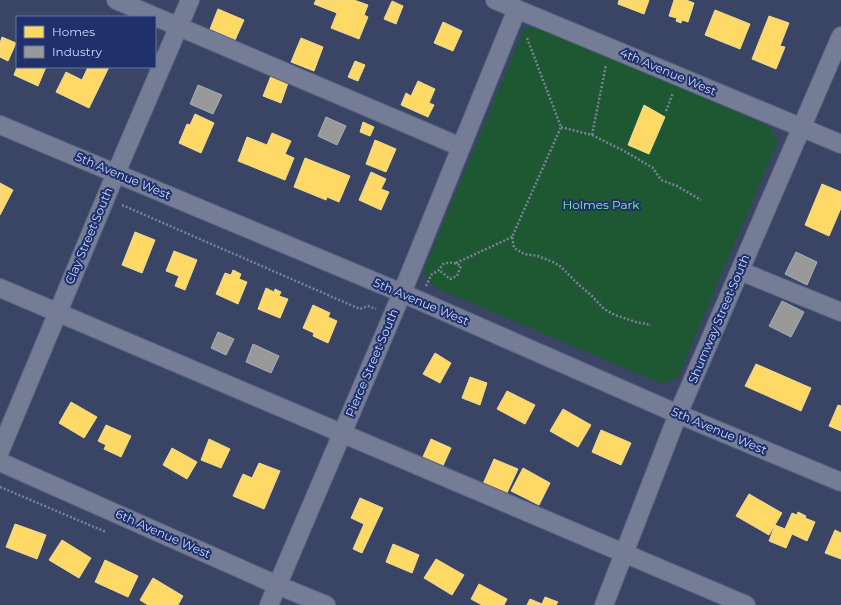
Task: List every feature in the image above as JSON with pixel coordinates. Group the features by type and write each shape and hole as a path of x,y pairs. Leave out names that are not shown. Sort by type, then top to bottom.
{"street":[{"path":"116,0 153,16"},
{"name":"Clay Street South","path":"0,451 190,0"},
{"name":"4th Avenue West","path":"495,0 841,144"},
{"name":"Pierce Street South","path":"269,605 402,293 517,9"},
{"path":"156,17 461,147"},
{"name":"Shumway Street South","path":"604,605 678,414 841,36"},
{"name":"5th Avenue West","path":"0,125 402,293 678,414 841,482"},
{"path":"740,271 841,312"},
{"path":"0,288 746,605"},
{"name":"6th Avenue West","path":"0,462 277,585 326,605"}],"path":[{"path":"527,38 561,127 512,237 514,248 524,254 538,256 560,266 604,309 615,315 651,325"},
{"path":"592,135 606,64"},
{"path":"666,111 673,93"},
{"path":"561,127 592,135 624,151 653,168 661,180 677,186 701,200"},
{"path":"456,263 512,237"},
{"path":"0,487 106,532"}],"green space":[{"name":"Holmes Park","path":"537,27 769,126 778,141 678,377 662,384 434,287 423,272 524,29"}],"building: Homes":[{"path":"316,0 354,0 368,5 364,15 368,17 359,39 331,28 337,13 314,4"},
{"path":"619,0 649,0 644,14 618,4"},
{"path":"674,0 686,0 694,3 688,22 682,20 681,23 676,21 677,18 669,16"},
{"path":"392,1 403,6 396,24 384,19"},
{"path":"218,9 244,20 235,40 210,29"},
{"path":"715,10 750,24 740,49 705,35"},
{"path":"769,16 789,23 780,46 785,47 776,69 752,59"},
{"path":"443,22 462,31 453,51 434,43"},
{"path":"2,37 16,43 8,61 0,57 0,43"},
{"path":"301,38 323,47 314,71 291,62"},
{"path":"355,61 365,65 358,81 348,77"},
{"path":"17,68 46,68 38,86 14,75"},
{"path":"88,68 109,68 89,108 56,92 66,72 82,80"},
{"path":"271,76 288,83 281,103 263,96"},
{"path":"418,81 435,89 429,103 434,105 428,117 401,105 406,93 411,96"},
{"path":"644,105 665,117 649,154 628,145"},
{"path":"195,114 214,123 201,153 179,143 187,124 190,125"},
{"path":"363,122 374,127 370,136 360,132"},
{"path":"272,133 291,141 285,154 294,158 285,180 238,161 247,137 267,145"},
{"path":"375,140 396,149 386,172 366,164"},
{"path":"305,158 350,176 339,202 327,197 326,200 294,187"},
{"path":"371,172 386,179 381,189 389,192 381,210 359,200"},
{"path":"0,183 13,190 0,215"},
{"path":"822,184 841,192 841,208 829,236 805,225"},
{"path":"135,232 155,240 142,273 122,265"},
{"path":"174,251 197,260 185,290 175,286 179,276 166,271"},
{"path":"233,270 241,274 239,279 247,282 238,304 216,294 225,273 231,275"},
{"path":"266,288 274,292 275,289 281,292 279,296 288,299 280,318 258,309"},
{"path":"313,305 330,313 328,317 337,321 328,343 313,336 314,333 303,328"},
{"path":"435,353 451,363 440,383 423,374"},
{"path":"756,364 811,388 801,411 745,386"},
{"path":"470,377 487,383 480,405 462,398"},
{"path":"507,391 535,405 525,424 497,409"},
{"path":"71,402 97,417 84,438 59,423"},
{"path":"838,405 841,406 841,431 829,426"},
{"path":"563,409 591,425 578,447 550,431"},
{"path":"106,425 131,436 121,457 104,449 106,445 98,441"},
{"path":"601,430 631,443 621,465 592,452"},
{"path":"209,439 230,449 221,468 201,460"},
{"path":"431,439 451,448 442,468 422,459"},
{"path":"172,448 197,462 187,479 163,465"},
{"path":"494,459 518,469 506,495 483,484"},
{"path":"259,463 280,471 264,509 233,496 243,474 252,478"},
{"path":"523,468 550,483 539,505 511,491"},
{"path":"749,494 782,513 769,535 736,516"},
{"path":"360,498 383,508 362,553 353,549 364,524 351,518"},
{"path":"798,512 806,516 805,518 815,522 807,541 792,534 786,548 769,541 775,525 785,529 792,513 797,515"},
{"path":"15,524 46,535 37,559 6,547"},
{"path":"835,530 841,533 841,559 825,553"},
{"path":"62,540 91,558 79,578 49,560"},
{"path":"393,544 419,555 412,573 386,562"},
{"path":"436,559 464,575 452,595 424,578"},
{"path":"105,560 138,576 128,597 95,582"},
{"path":"153,578 183,596 178,605 148,605 140,600"},
{"path":"479,584 507,599 504,605 482,605 471,599"},
{"path":"545,597 558,602 556,605 527,605 530,599 542,604"}],"building: Industry":[{"path":"198,85 222,95 213,114 190,104"},
{"path":"326,117 346,126 337,145 318,136"},
{"path":"796,252 817,262 807,285 785,274"},
{"path":"782,301 804,312 791,337 769,326"},
{"path":"218,332 234,339 226,355 211,348"},
{"path":"253,344 279,356 271,373 246,362"}]}
